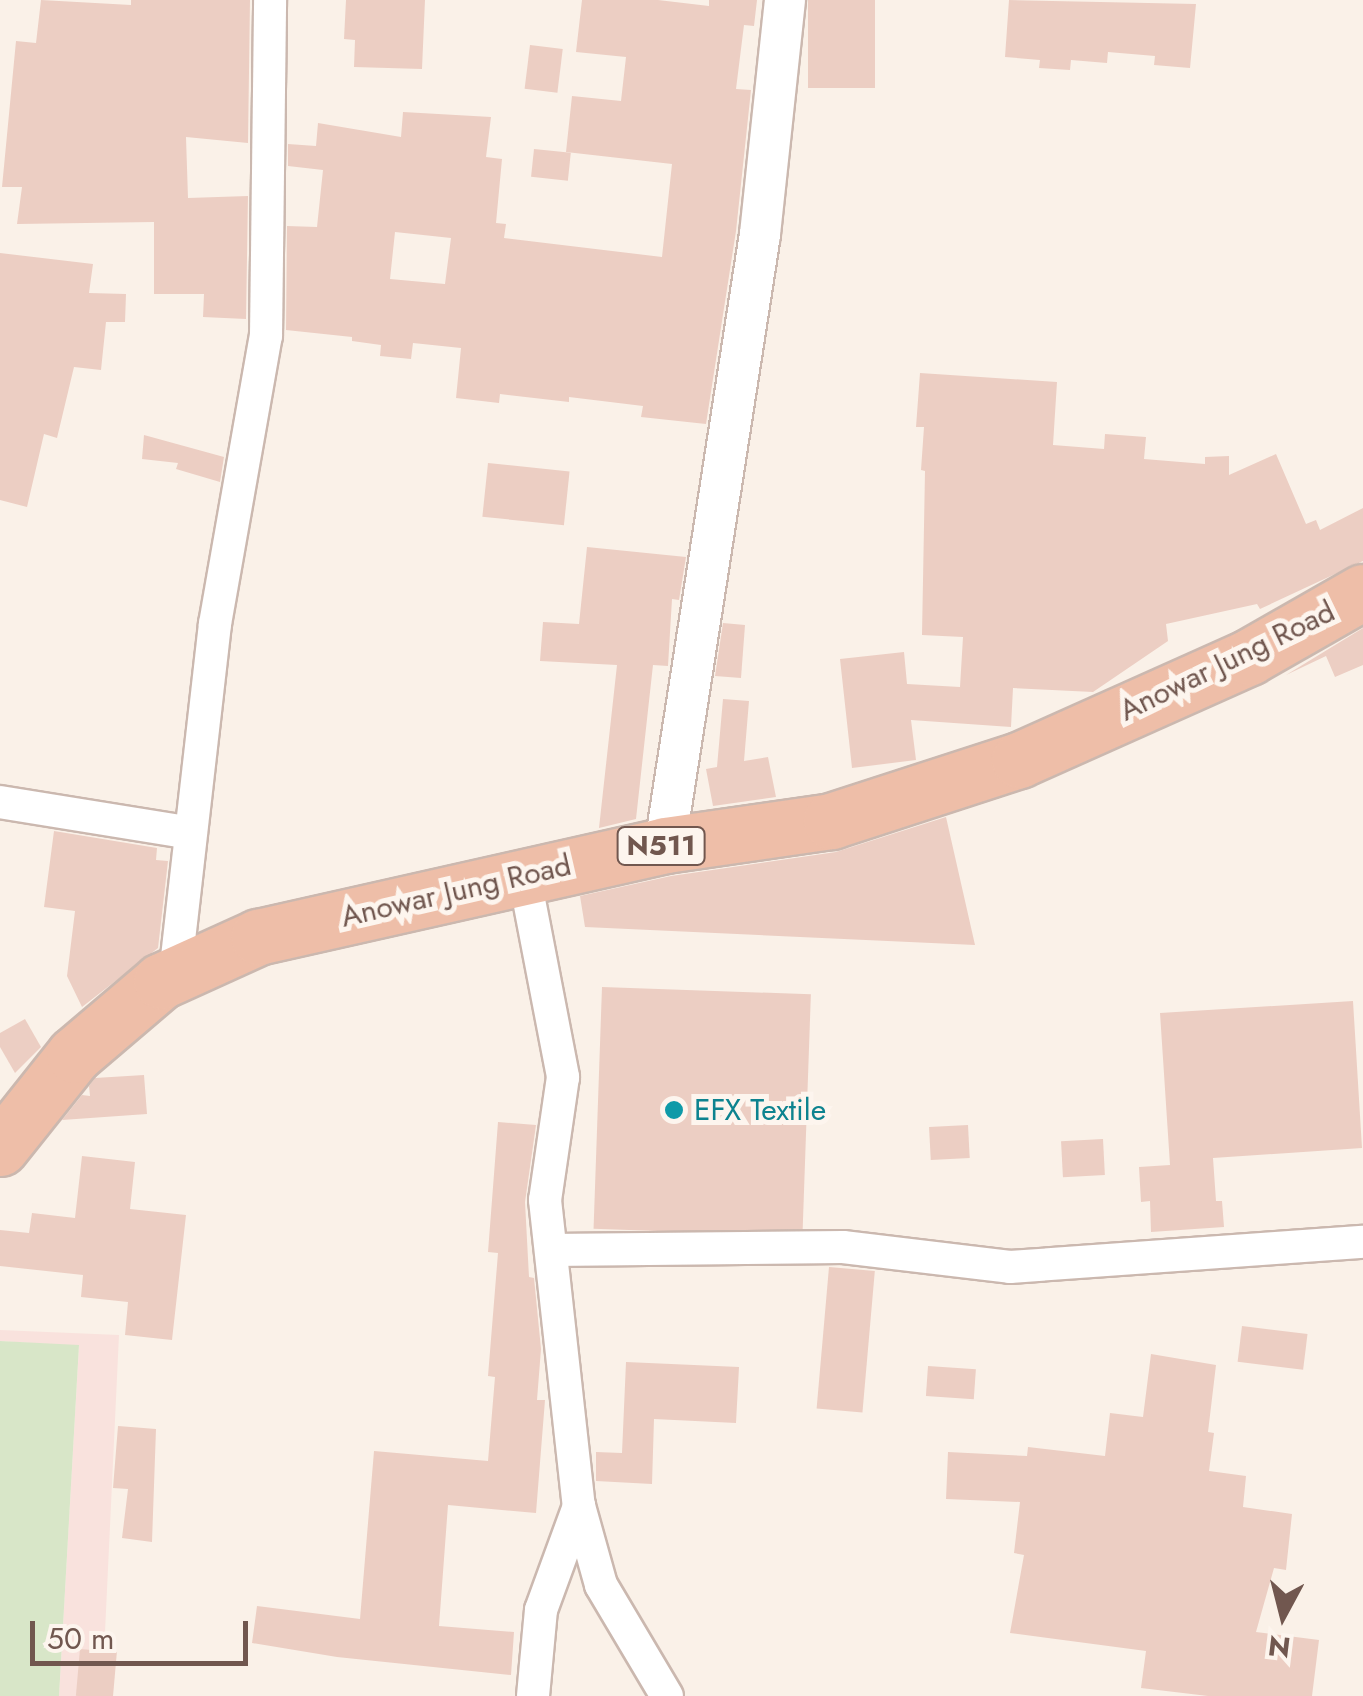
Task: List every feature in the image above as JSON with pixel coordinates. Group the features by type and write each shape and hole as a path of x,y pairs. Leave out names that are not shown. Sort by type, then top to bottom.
{"highway":[{"name":"Anowar Jung Road","path":"0,1148 74,1055 175,975 258,937 664,845 830,821 1020,760 1248,656 1363,592"}],"street":[{"path":"175,975 215,624 266,336 270,0"},
{"path":"664,845 760,234 785,0"},
{"path":"0,802 191,833"},
{"path":"524,874 563,1076 545,1200 579,1506 601,1584 667,1696"},
{"path":"551,1250 843,1247 1010,1267 1363,1242"},
{"path":"534,1696 540,1610 579,1506"}],"shaded area":[{"path":"0,1330 119,1335 102,1696 59,1696 79,1346 0,1341"}],"green space":[{"path":"0,1341 79,1345 59,1696 0,1696"}],"building":[{"path":"41,0 131,5 131,0 250,0 248,143 186,137 188,198 248,196 246,319 203,317 204,294 154,294 154,222 17,224 22,187 2,187 16,41 36,43"},
{"path":"346,0 425,0 422,69 354,67 355,40 344,39"},
{"path":"582,0 658,0 709,6 709,0 757,0 754,26 744,25 736,89 751,90 736,231 706,424 641,417 643,406 569,397 569,402 500,394 499,403 456,398 461,348 413,343 411,359 380,356 381,345 352,341 352,337 286,330 287,226 317,227 323,170 288,166 288,144 316,146 318,123 401,137 403,112 491,117 486,157 502,159 496,223 506,224 504,238 662,257 672,164 566,152 572,96 621,101 626,57 576,52","holes":["395,232 451,238 445,284 390,279"]},
{"path":"808,0 875,0 875,88 808,88"},
{"path":"1009,0 1196,4 1190,68 1154,65 1155,56 1108,52 1107,63 1071,60 1070,70 1039,68 1040,60 1005,57"},
{"path":"530,45 563,49 557,93 525,89"},
{"path":"534,149 571,153 568,181 531,177"},
{"path":"0,253 93,264 89,293 126,294 125,322 106,322 101,370 74,367 57,438 44,434 27,507 0,500"},
{"path":"920,373 1057,382 1053,445 1104,449 1105,434 1146,437 1144,459 1205,464 1205,457 1229,456 1229,475 1276,454 1306,524 1316,520 1320,530 1363,508 1363,561 1260,609 1257,604 1166,624 1168,641 1093,692 1013,688 1011,727 911,720 916,760 852,768 840,659 904,652 907,684 960,687 963,637 922,635 924,427 916,427"},
{"path":"144,435 224,457 220,482 176,469 178,463 142,459"},
{"path":"488,463 570,472 564,525 482,517"},
{"path":"587,547 686,557 679,600 672,599 668,666 653,665 636,819 599,828 617,665 540,661 543,622 579,624"},
{"path":"723,623 745,625 741,678 715,676"},
{"path":"1363,628 1363,665 1335,677 1326,656 1286,675"},
{"path":"723,699 749,701 744,761 768,757 776,797 713,806 706,769 717,767"},
{"path":"946,817 975,945 585,927 580,896 671,876 836,852"},
{"path":"54,831 157,848 156,860 168,861 158,948 82,1007 67,976 75,911 44,907"},
{"name":"EFX Textile","path":"602,987 811,994 802,1236 594,1229"},
{"path":"1353,1001 1362,1148 1213,1158 1216,1201 1222,1201 1224,1227 1151,1232 1150,1201 1141,1202 1139,1167 1170,1165 1160,1013"},
{"path":"25,1019 41,1047 15,1073 0,1047 0,1033"},
{"path":"144,1075 147,1114 62,1120 82,1095 90,1096 89,1086 95,1078"},
{"path":"498,1122 536,1125 525,1202 529,1277 534,1278 541,1349 537,1400 545,1400 536,1513 448,1505 439,1626 514,1632 511,1675 337,1657 252,1643 257,1606 360,1619 374,1451 488,1461 495,1377 488,1376 498,1253 488,1252"},
{"path":"968,1125 970,1158 931,1160 929,1127"},
{"path":"1103,1139 1105,1175 1063,1177 1061,1141"},
{"path":"82,1156 135,1162 130,1209 186,1215 172,1340 125,1335 128,1302 81,1297 83,1275 0,1266 0,1230 29,1233 32,1213 75,1218"},
{"path":"829,1267 875,1271 862,1412 817,1408"},
{"path":"1242,1326 1308,1334 1303,1370 1238,1362"},
{"path":"1151,1354 1216,1365 1208,1432 1214,1433 1209,1471 1246,1476 1243,1507 1292,1514 1286,1570 1274,1568 1256,1632 1319,1640 1312,1696 1208,1696 1141,1688 1146,1651 1010,1633 1024,1555 1014,1553 1020,1502 946,1499 948,1452 1027,1456 1028,1447 1105,1456 1110,1413 1143,1417"},
{"path":"626,1362 739,1367 736,1423 654,1419 652,1484 596,1481 596,1452 622,1453"},
{"path":"928,1366 976,1369 974,1399 926,1396"},
{"path":"118,1426 156,1429 152,1542 122,1538 128,1489 113,1488"},
{"path":"80,1649 117,1652 113,1696 76,1696"}],"place":[{"name":"EFX Textile","path":"674,1110"}]}
